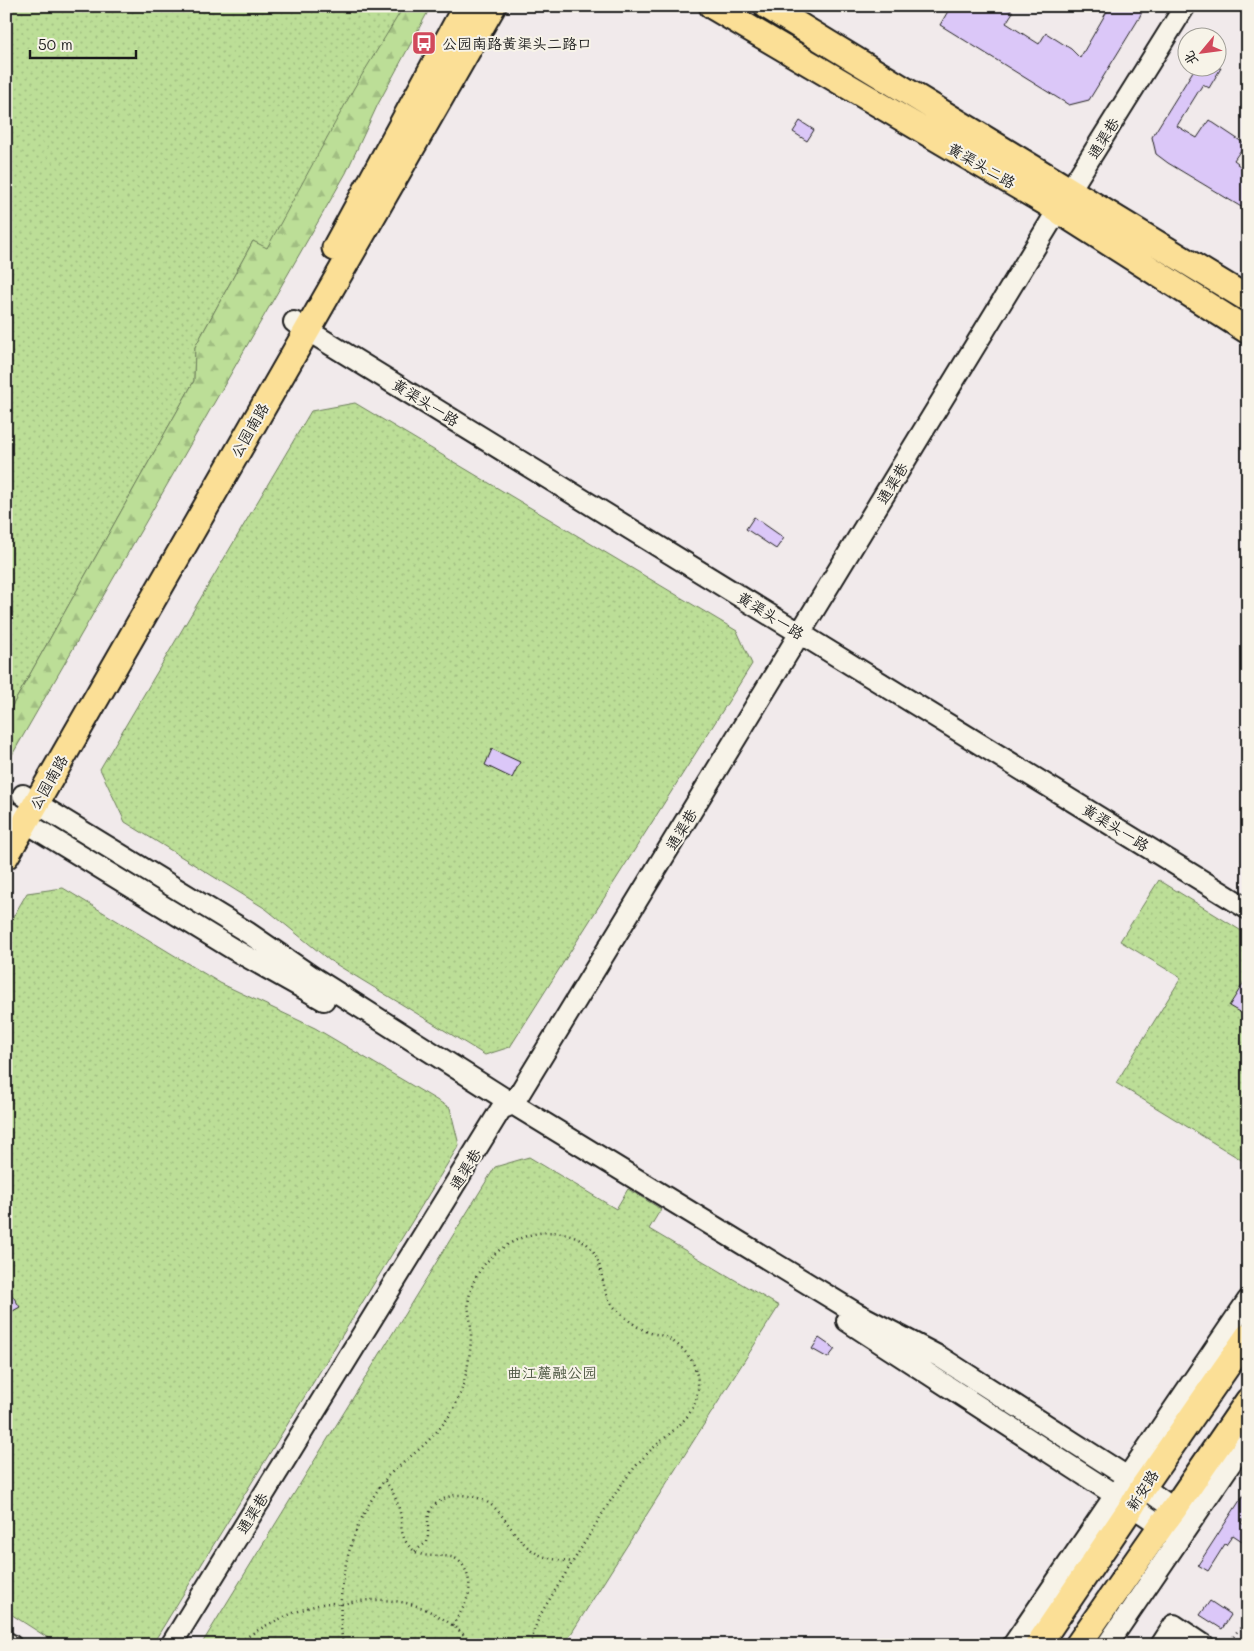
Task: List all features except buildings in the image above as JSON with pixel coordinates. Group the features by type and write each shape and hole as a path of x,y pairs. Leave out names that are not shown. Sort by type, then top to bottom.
{"main road":[{"name":"公园南路","path":"301,325 376,174 466,6"},
{"name":"公园南路","path":"6,856 20,812 301,325 404,164 493,6"},
{"name":"黄渠头二路","path":"712,6 1064,201 1248,299"},
{"name":"黄渠头二路","path":"768,6 1064,201 1248,331"},
{"name":"新安路","path":"1038,1645 1129,1491 1248,1336"},
{"path":"1078,1645 1176,1524 1248,1401"}],"street":[{"name":"通渠巷","path":"170,1645 801,633 1185,6"},
{"name":"黄渠头一路","path":"301,325 1248,909"},
{"path":"20,812 233,949 308,990 856,1313 940,1357 1176,1524"},
{"path":"1013,1645 1129,1491 1248,1300"},
{"path":"1107,1645 1176,1524 1248,1438"},
{"path":"1161,1645 1174,1625 1204,1645"},
{"path":"6,1642 11,1645"}],"path":[{"path":"343,1645 340,1622 343,1572 356,1528 363,1514 388,1477 427,1443 454,1409 463,1381 470,1346 471,1327 468,1302 471,1288 486,1263 498,1250 526,1236 554,1232 574,1235 588,1244 599,1262 604,1286 611,1304 634,1324 650,1333 661,1335 674,1342 691,1359 698,1383 697,1397 687,1416 649,1451 626,1477 540,1615 531,1645"},
{"path":"385,1481 392,1491 398,1506 400,1528 405,1540 415,1551 427,1557 453,1557 464,1565 470,1578 470,1589 466,1604 452,1626"},
{"path":"415,1551 427,1542 429,1517 432,1508 450,1496 461,1495 473,1497 499,1511 521,1541 535,1553 558,1560 573,1562"},
{"path":"237,1645 256,1630 290,1615 331,1603 341,1604 363,1600 408,1603 428,1611 452,1626 474,1645"},
{"path":"1228,1645 1248,1619"}],"green space":[{"path":"6,6 408,6 267,249 253,241 195,347 194,381 6,717"},
{"path":"404,6 431,6 378,104 346,173 8,762 6,760 6,717 194,381 195,347 253,241 267,248 354,88"},
{"path":"355,403 737,631 752,664 510,1047 485,1055 329,960 266,909 125,822 100,769 311,411"},
{"path":"1159,880 1248,935 1248,1164 1116,1083 1181,978 1120,941"},
{"path":"63,888 220,983 315,1028 450,1108 459,1145 152,1645 59,1645 6,1611 6,929 27,893"},
{"name":"曲江麓融公园","path":"529,1157 616,1209 628,1189 661,1209 649,1229 779,1306 564,1645 201,1645 495,1167"}],"place":[{"name":"公园南路黄渠头二路口","path":"424,43"}]}
